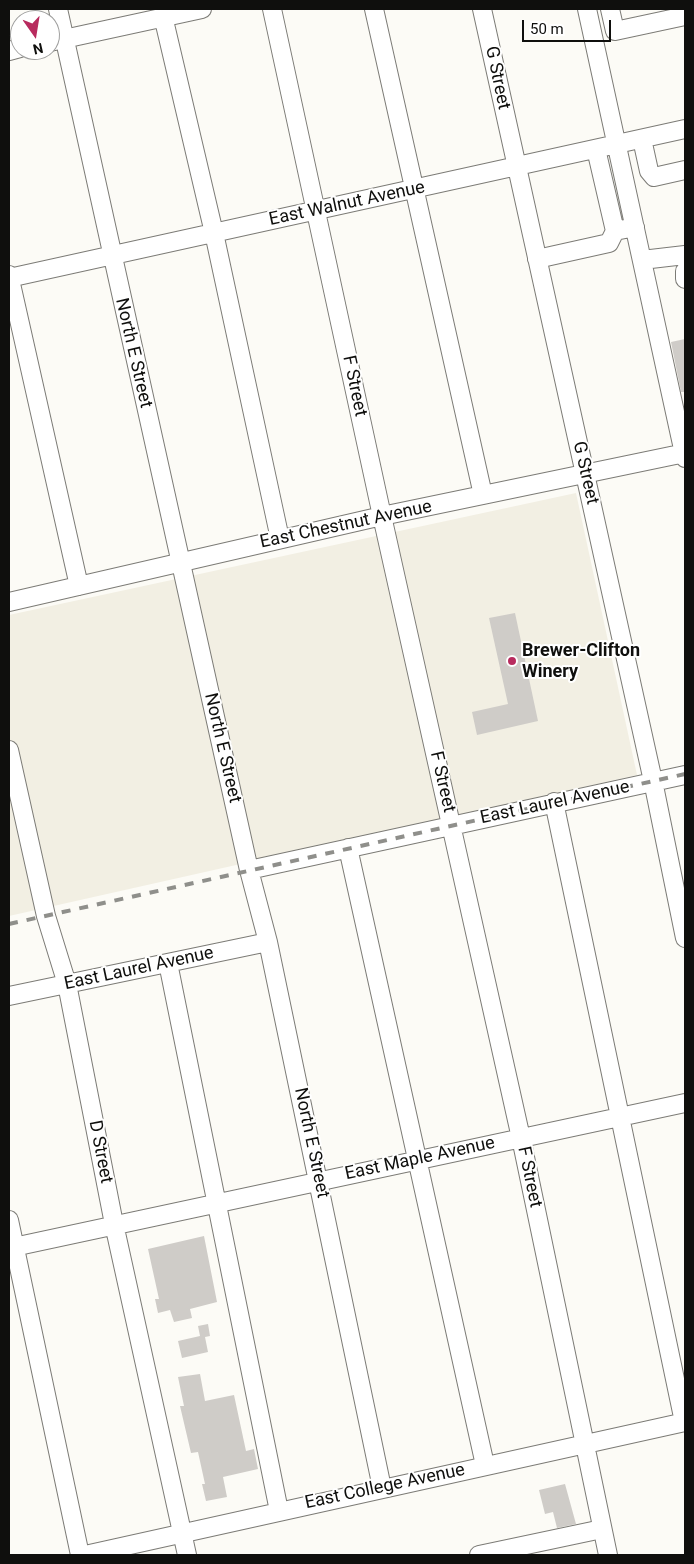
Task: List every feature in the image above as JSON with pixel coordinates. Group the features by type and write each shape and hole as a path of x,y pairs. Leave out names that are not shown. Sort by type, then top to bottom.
{"street":[{"path":"60,39 202,9"},
{"name":"F Street","path":"272,9 382,516 521,1138 608,1555"},
{"path":"374,9 416,189 483,495"},
{"name":"G Street","path":"482,9 653,781 685,938"},
{"path":"586,9 635,226 651,258 685,455"},
{"path":"610,9 615,31 685,16"},
{"path":"163,16 214,233 280,539"},
{"name":"North E Street","path":"60,52 111,255 249,870 268,942 382,1488"},
{"name":"East Walnut Avenue","path":"9,277 315,212 685,129"},
{"path":"642,139 649,171 654,177 685,170"},
{"path":"537,259 610,243 615,231 596,149"},
{"path":"615,231 635,226"},
{"path":"651,258 666,249 685,245"},
{"path":"651,258 668,258 685,269"},
{"path":"9,277 79,586"},
{"name":"East Chestnut Avenue","path":"9,602 382,516 685,455"},
{"name":"D Street","path":"9,750 46,916 67,984 114,1224 187,1555"},
{"name":"East Laurel Avenue","path":"249,870 685,775"},
{"path":"554,803 685,1422"},
{"path":"348,848 485,1466"},
{"name":"East Laurel Avenue","path":"9,996 268,942"},
{"path":"168,963 279,1511"},
{"name":"East Maple Avenue","path":"11,1247 685,1103"},
{"path":"9,1220 11,1247 80,1555"},
{"name":"East College Avenue","path":"84,1555 114,1552 181,1533 685,1422"},
{"path":"479,1555 602,1529"}],"shaded area":[{"path":"576,493 637,775 9,916 9,615"}],"building":[{"path":"685,339 685,392 681,392 671,342"},
{"name":"Brewer-Clifton Winery","path":"515,613 538,721 477,735 472,712 508,704 489,618"},
{"path":"204,1236 217,1302 190,1309 192,1318 174,1322 170,1310 158,1313 155,1299 159,1299 148,1249"},
{"path":"208,1324 210,1336 205,1337 208,1352 182,1358 178,1341 200,1336 198,1326"},
{"path":"200,1374 205,1401 234,1395 246,1451 254,1449 258,1469 223,1477 227,1497 206,1501 202,1484 205,1484 198,1452 191,1453 180,1406 184,1406 178,1377"},
{"path":"565,1484 576,1524 557,1528 553,1512 545,1514 539,1490"}],"railway":[{"path":"9,924 685,774"}],"place":[{"name":"Brewer-Clifton Winery","path":"512,661"}]}
